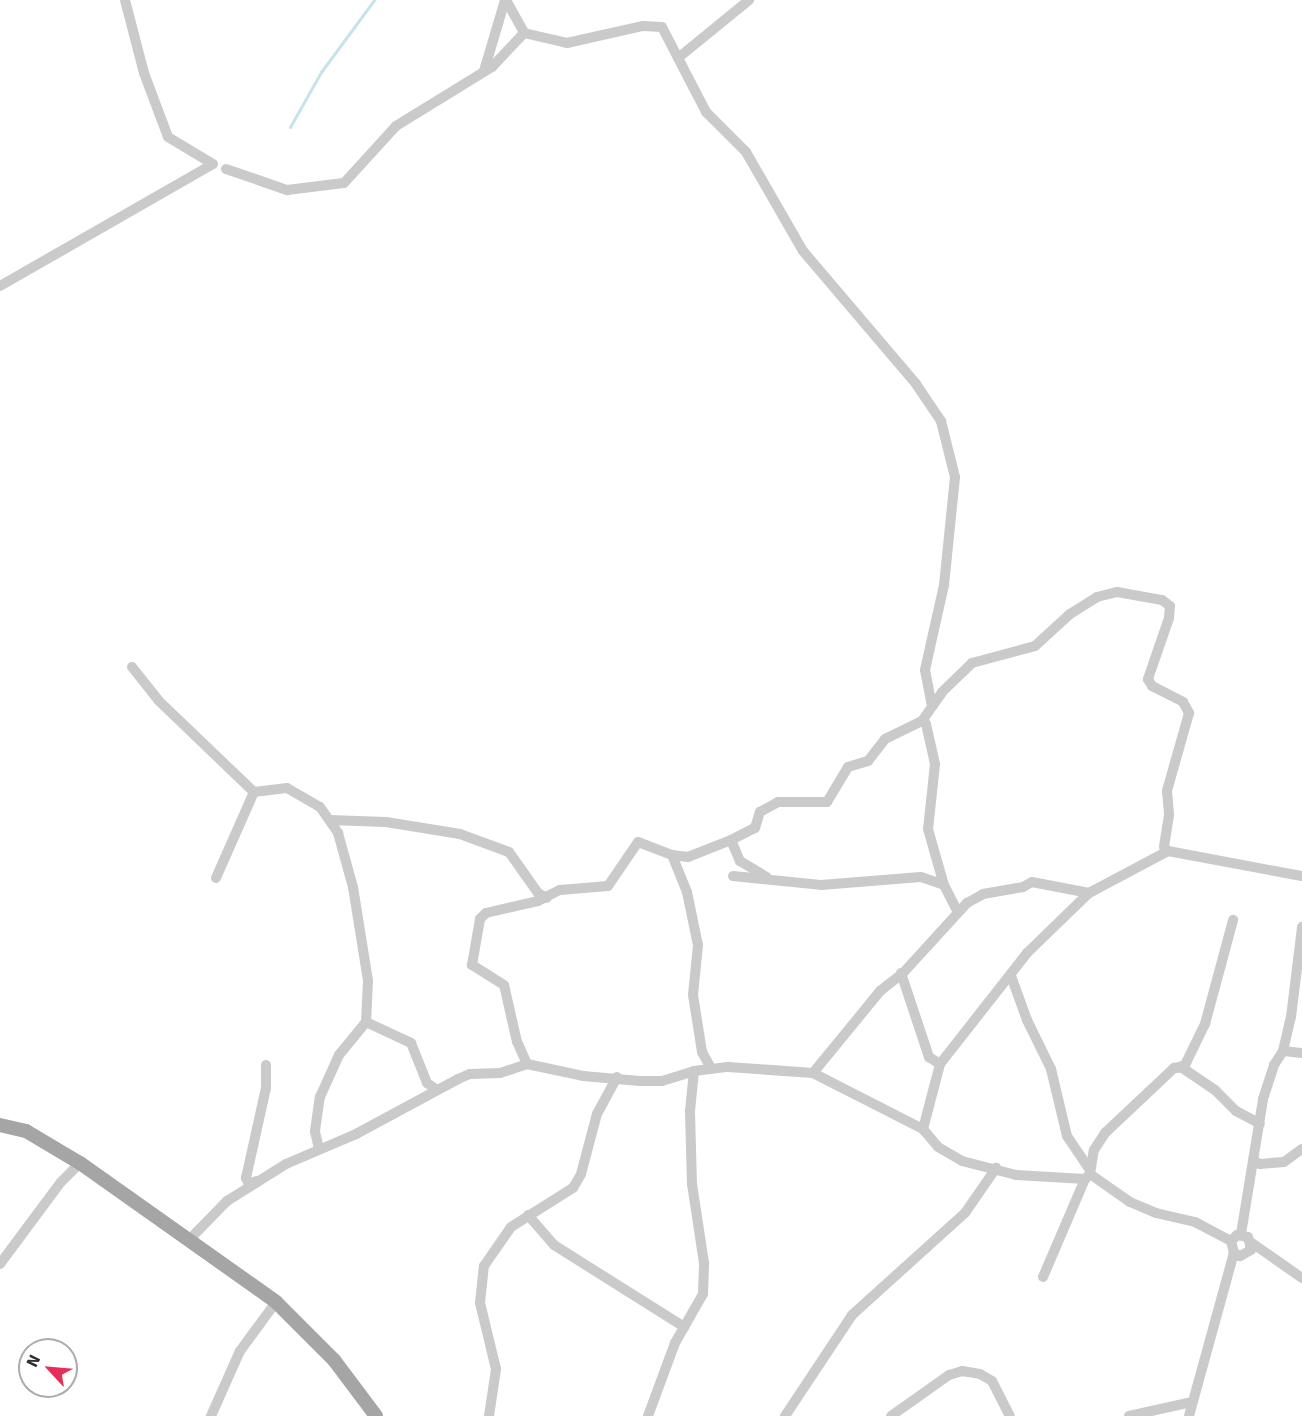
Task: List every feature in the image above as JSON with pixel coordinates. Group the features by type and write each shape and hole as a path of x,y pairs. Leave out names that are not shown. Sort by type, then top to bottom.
{"main road":[{"path":"0,1125 26,1131 80,1163 276,1302 334,1360 376,1416"}],"street":[{"path":"0,286 213,164 168,137 144,74 125,0"},
{"path":"505,0 524,33 567,43 643,26 662,27 706,112 746,152 803,251 916,384 941,421 955,477 944,585 925,670 932,706"},
{"path":"484,71 505,0"},
{"path":"678,58 749,0"},
{"path":"226,169 287,190 344,183 396,126 492,67 524,33"},
{"path":"527,1064 517,1042 504,985 472,964 471,952 480,919 486,913 547,898 560,890 608,886 638,842 672,855 688,857 755,828 760,812 778,802 827,802 848,767 868,761 885,739 922,721 932,706 972,663 1035,646 1077,609 1097,597 1117,592 1162,600 1170,606 1169,618 1148,679 1152,686 1183,702 1189,713 1167,791 1169,815 1164,847 1168,851"},
{"path":"132,667 159,701 254,792"},
{"path":"922,721 926,724 935,764 928,829 944,885 958,912"},
{"path":"254,792 287,788 320,807 338,833 353,887 368,981 366,1022 339,1055 320,1097 315,1131 320,1149"},
{"path":"216,878 254,792"},
{"path":"330,820 386,822 460,834 509,852 538,893 547,898"},
{"path":"731,840 740,861 767,878"},
{"path":"923,1129 940,1064 974,1016 1011,976 1027,953 1089,893 1168,851 1281,868 1302,876"},
{"path":"672,855 697,925 698,967 693,995 702,1052 711,1068"},
{"path":"733,876 821,885 921,877 944,885"},
{"path":"813,1073 842,1033 958,912 983,894 1023,888 1032,882 1089,893"},
{"path":"1043,1277 1088,1174 1094,1150 1113,1124 1174,1068 1185,1065 1205,1024 1233,920"},
{"path":"1232,1241 1241,1234 1263,1100 1274,1065 1283,1051 1302,927"},
{"path":"901,973 929,1057 940,1064"},
{"path":"1011,976 1027,1020 1051,1069 1067,1136 1088,1174 1130,1202 1156,1213 1195,1222 1232,1241"},
{"path":"366,1022 411,1043 427,1083 437,1090"},
{"path":"1283,1051 1302,1053"},
{"path":"189,1239 226,1201 257,1181 470,1074 500,1073 527,1064 583,1076 662,1081 711,1068 758,1067 813,1073 923,1129 938,1147 962,1161 981,1168 996,1168 1016,1174 1088,1174"},
{"path":"257,1181 249,1184 246,1178 266,1088 266,1065"},
{"path":"1174,1068 1181,1067 1215,1090 1236,1111 1260,1124"},
{"path":"648,1416 684,1327 703,1294 705,1281 692,1185 690,1111 694,1071"},
{"path":"489,1416 496,1370 480,1302 480,1283 497,1243 528,1215 573,1188 581,1174 597,1114 617,1077"},
{"path":"1253,1160 1260,1164 1284,1162 1302,1149"},
{"path":"0,1264 61,1182 80,1163"},
{"path":"786,1416 852,1316 965,1213 996,1168"},
{"path":"528,1215 554,1245 684,1327"},
{"path":"1241,1234 1302,1278"},
{"path":"1189,1416 1234,1253 1232,1241"},
{"path":"1234,1253 1246,1254 1252,1244"},
{"path":"211,1416 240,1351 276,1302"},
{"path":"891,1416 949,1375 962,1371 980,1374 992,1382 1010,1416"},
{"path":"1129,1416 1192,1402"}],"waterway":[{"path":"290,127 321,72 374,0"}]}
